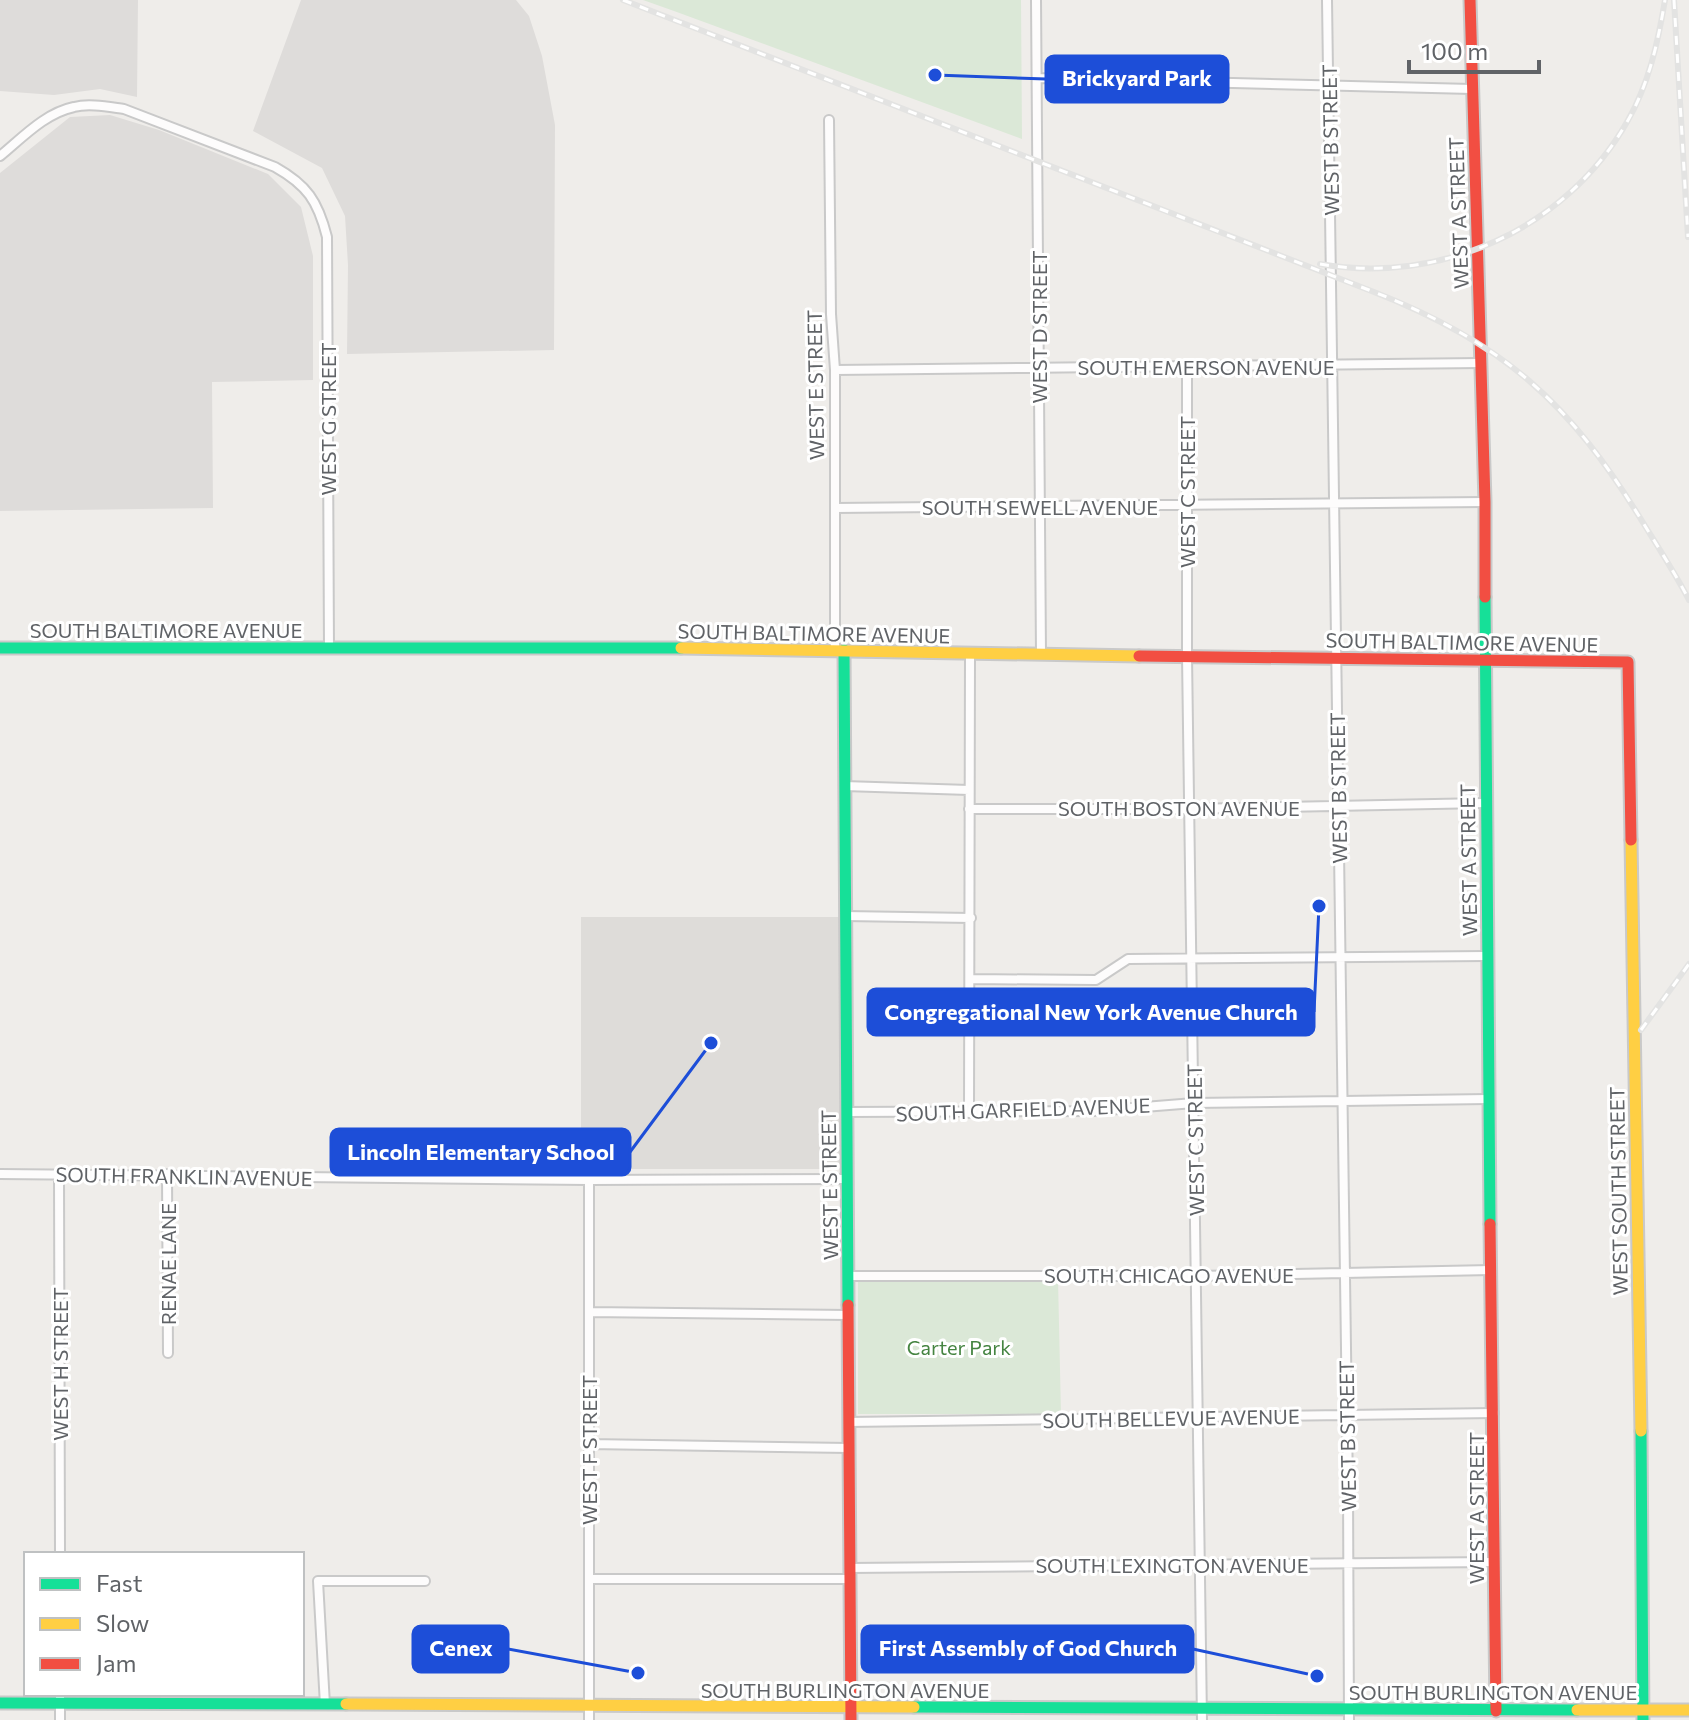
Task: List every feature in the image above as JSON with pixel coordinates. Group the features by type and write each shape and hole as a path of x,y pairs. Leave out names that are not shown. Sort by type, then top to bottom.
{"main road":[{"name":"WEST A STREET","path":"1470,0 1485,502 1485,803 1496,1715"},
{"name":"SOUTH BALTIMORE AVENUE","path":"0,648 840,650 1628,662"},
{"name":"WEST E STREET","path":"840,650 844,786 851,1714"},
{"name":"WEST SOUTH STREET","path":"1628,662 1643,1715"},
{"name":"SOUTH BURLINGTON AVENUE","path":"0,1703 60,1699 1056,1715 1643,1715 1689,1710"}],"street":[{"name":"WEST D STREET","path":"1036,0 1041,654"},
{"name":"WEST B STREET","path":"1327,0 1349,1715"},
{"path":"1037,78 1472,89"},
{"name":"WEST G STREET","path":"0,156 20,138 60,112 74,106 102,106 124,109 275,167 297,179 310,193 322,217 327,237 329,649"},
{"name":"WEST E STREET","path":"829,120 840,650"},
{"name":"SOUTH EMERSON AVENUE","path":"835,370 1334,367 1481,363"},
{"name":"WEST C STREET","path":"1187,367 1187,656 1202,1715"},
{"name":"SOUTH SEWELL AVENUE","path":"835,508 1485,502"},
{"path":"969,1113 970,654"},
{"path":"844,786 969,790"},
{"name":"SOUTH BOSTON AVENUE","path":"969,809 1190,809 1485,803"},
{"path":"845,916 971,918"},
{"path":"971,979 1096,980 1128,959 1487,956"},
{"name":"SOUTH GARFIELD AVENUE","path":"846,1112 1094,1111 1194,1103 1488,1099"},
{"name":"SOUTH FRANKLIN AVENUE","path":"0,1174 589,1180 847,1179"},
{"name":"WEST H STREET","path":"59,1174 60,1552"},
{"name":"RENAE LANE","path":"167,1174 168,1353"},
{"name":"WEST F STREET","path":"589,1180 589,1720"},
{"name":"SOUTH CHICAGO AVENUE","path":"848,1276 1197,1276 1491,1270"},
{"path":"589,1312 848,1315"},
{"name":"SOUTH BELLEVUE AVENUE","path":"848,1422 1494,1413"},
{"path":"589,1444 849,1448"},
{"name":"SOUTH LEXINGTON AVENUE","path":"589,1579 1199,1565 1495,1562"},
{"path":"325,1705 318,1581 425,1581"},
{"path":"60,1699 60,1720"}],"shaded area":[{"path":"0,0 138,0 137,97 100,89 54,95 0,91"},
{"path":"301,0 516,0 529,16 542,56 555,125 554,350 347,354 345,216 322,168 253,131"},
{"path":"110,115 159,130 268,174 301,207 313,256 313,380 212,382 213,508 0,511 0,173 70,117"},
{"path":"581,917 841,917 841,1169 581,1169"}],"green space":[{"path":"643,0 1021,0 1022,139 674,11"},
{"name":"Carter Park","path":"1058,1279 1061,1414 858,1414 858,1282"}],"railway":[{"path":"623,0 1374,292 1461,333 1530,381 1560,410 1615,479 1689,600"},
{"path":"1320,264 1365,268 1410,266 1454,257 1496,241 1535,219 1570,192 1601,160 1627,122 1652,62 1665,0"},
{"path":"1674,0 1688,237"},
{"path":"1641,1030 1689,964"}],"traffic: fast":[{"path":"1485,597 1490,1224"},
{"path":"0,648 681,648"},
{"path":"844,650 848,1305"},
{"path":"1641,1431 1643,1720"},
{"path":"0,1703 346,1704"},
{"path":"914,1707 1577,1710"}],"traffic: slow":[{"path":"681,648 1139,656"},
{"path":"1631,840 1641,1431"},
{"path":"346,1704 914,1707"},
{"path":"1577,1710 1689,1710"}],"traffic: jam":[{"path":"1470,0 1485,597"},
{"path":"1139,656 1628,662 1631,840"},
{"path":"1490,1224 1496,1711"},
{"path":"848,1305 851,1720"}],"place":[{"name":"Brickyard Park","path":"935,75"},
{"name":"Congregational New York Avenue Church","path":"1319,906"},
{"name":"Lincoln Elementary School","path":"711,1043"},
{"name":"Cenex","path":"638,1673"},
{"name":"First Assembly of God Church","path":"1317,1676"}]}
